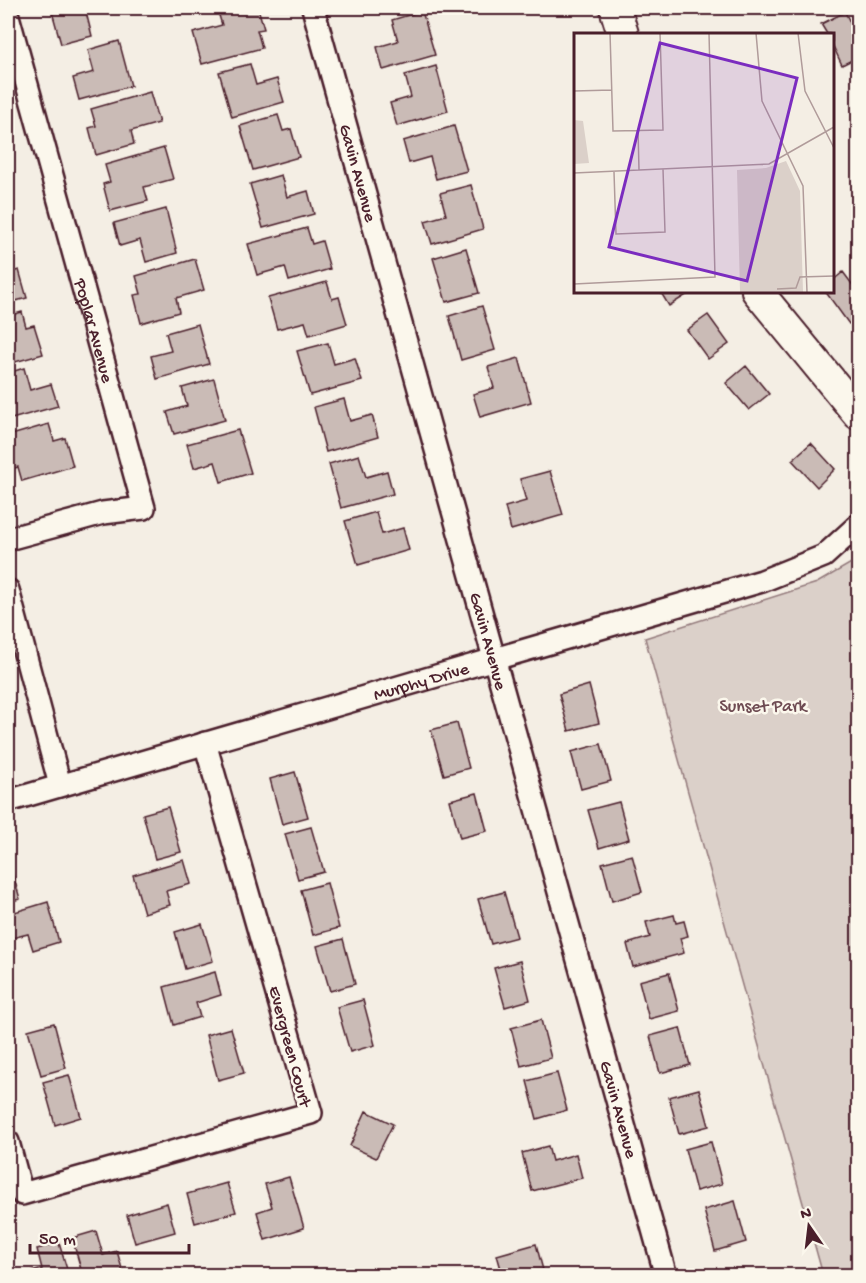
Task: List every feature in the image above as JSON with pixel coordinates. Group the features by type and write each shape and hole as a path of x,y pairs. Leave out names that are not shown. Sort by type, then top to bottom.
{"street":[{"name":"Gavin Avenue","path":"314,8 666,1275"},
{"path":"615,8 623,33"},
{"name":"Poplar Avenue","path":"8,16 144,508 103,513 8,539"},
{"path":"758,292 858,414"},
{"name":"Murphy Drive","path":"8,801 762,581 824,556 858,525"},
{"path":"8,590 60,785"},
{"name":"Evergreen Court","path":"8,1142 22,1194 311,1113 205,743"}],"green space":[{"name":"Sunset Park","path":"858,559 858,1275 823,1275 645,638 817,583"}],"building":[{"path":"51,8 85,8 92,36 61,44"},
{"path":"233,8 258,8 264,29 257,30 262,48 202,64 193,33 222,25 218,12"},
{"path":"371,8 388,8 372,12"},
{"path":"422,11 435,55 383,70 377,47 398,41 392,20"},
{"path":"845,12 858,39 858,57 842,65 833,46 833,33 826,33 821,24"},
{"path":"119,41 131,86 79,100 73,78 94,72 88,50"},
{"path":"250,64 256,85 277,79 284,102 232,117 219,72"},
{"path":"436,66 448,111 397,126 390,103 411,97 405,75"},
{"path":"150,92 159,123 131,131 134,144 96,155 89,128 96,126 91,109"},
{"path":"278,115 283,131 291,129 299,157 253,170 240,126"},
{"path":"454,126 467,171 436,179 430,157 409,163 403,141"},
{"path":"164,148 173,179 144,187 148,201 110,211 103,184 110,182 105,165"},
{"path":"281,175 287,197 308,191 314,214 263,228 250,184"},
{"path":"471,185 483,229 432,244 425,221 446,215 440,193"},
{"path":"166,209 177,253 146,262 140,240 120,246 114,223"},
{"path":"307,228 312,244 322,241 330,269 289,281 285,267 257,275 248,244"},
{"path":"466,248 479,293 446,302 433,258"},
{"path":"8,255 12,272 19,270 27,298 8,303"},
{"path":"195,259 204,290 176,298 179,312 141,323 134,295 141,294 136,276"},
{"path":"843,272 858,292 858,318 849,324 826,292 833,292 833,280"},
{"path":"327,282 332,299 339,297 347,324 309,335 305,322 277,329 268,298"},
{"path":"661,292 691,292 669,306"},
{"path":"482,306 495,350 461,360 449,316"},
{"path":"22,312 26,327 34,325 43,354 8,364 8,316"},
{"path":"708,315 729,344 708,359 687,330"},
{"path":"198,324 209,364 157,379 151,356 171,351 166,333"},
{"path":"328,343 334,364 355,358 362,381 310,395 297,351"},
{"path":"519,358 531,402 480,417 473,394 494,388 488,367"},
{"path":"746,366 769,394 749,410 726,383"},
{"path":"24,368 30,390 51,384 58,406 8,420 8,373"},
{"path":"214,379 225,420 174,434 167,412 187,406 182,388"},
{"path":"344,399 350,421 372,415 378,437 326,452 314,407"},
{"path":"49,424 54,441 65,438 73,466 22,481 18,467 8,470 8,436"},
{"path":"238,430 251,473 221,482 215,462 194,468 187,444"},
{"path":"811,443 835,469 817,487 792,460"},
{"path":"359,455 366,477 387,471 393,494 341,508 329,464"},
{"path":"550,471 563,515 511,530 505,507 526,501 520,479"},
{"path":"376,512 382,534 403,528 409,550 358,565 345,521"},
{"path":"589,685 599,723 569,731 559,694"},
{"path":"856,703 858,703 858,733"},
{"path":"457,723 469,768 444,775 431,730"},
{"path":"601,744 611,781 581,789 571,752"},
{"path":"295,772 308,817 282,824 270,779"},
{"path":"477,793 487,831 460,838 450,800"},
{"path":"619,802 629,839 599,848 588,810"},
{"path":"168,807 181,852 155,859 143,814"},
{"path":"311,827 324,872 298,879 285,834"},
{"path":"632,855 642,892 612,901 602,863"},
{"path":"8,857 20,899 8,902"},
{"path":"184,860 191,884 166,891 170,905 144,913 133,875"},
{"path":"327,883 339,928 313,935 301,890"},
{"path":"504,892 517,937 491,944 478,899"},
{"path":"48,902 59,942 33,950 28,934 8,939 8,914"},
{"path":"674,915 676,923 684,921 688,936 680,938 684,953 633,967 627,944 650,937 646,922"},
{"path":"202,924 213,961 185,969 175,932"},
{"path":"343,939 355,984 330,991 317,946"},
{"path":"520,961 530,1000 505,1007 494,968"},
{"path":"215,972 221,995 196,1003 200,1017 174,1025 164,987"},
{"path":"669,973 679,1011 649,1019 639,981"},
{"path":"363,1000 375,1045 350,1052 337,1007"},
{"path":"541,1020 551,1058 521,1066 511,1028"},
{"path":"54,1023 66,1068 41,1075 28,1030"},
{"path":"231,1028 244,1073 218,1080 206,1035"},
{"path":"680,1028 690,1065 660,1073 650,1036"},
{"path":"557,1073 567,1110 537,1119 527,1081"},
{"path":"69,1075 81,1117 55,1125 43,1082"},
{"path":"699,1089 709,1126 679,1134 669,1097"},
{"path":"366,1111 393,1124 376,1158 350,1146"},
{"path":"711,1142 722,1184 696,1191 685,1149"},
{"path":"548,1146 552,1161 576,1154 582,1178 532,1191 522,1153"},
{"path":"289,1177 304,1228 265,1240 257,1212 272,1207 265,1184"},
{"path":"227,1183 236,1212 195,1223 187,1194"},
{"path":"735,1201 746,1242 715,1251 704,1210"},
{"path":"167,1203 175,1232 135,1243 127,1215"},
{"path":"96,1231 103,1255 117,1251 124,1276 83,1276 72,1238"},
{"path":"59,1243 69,1276 25,1276 25,1274 42,1269 37,1249"},
{"path":"536,1244 543,1270 528,1274 529,1276 503,1276 497,1255"}]}
